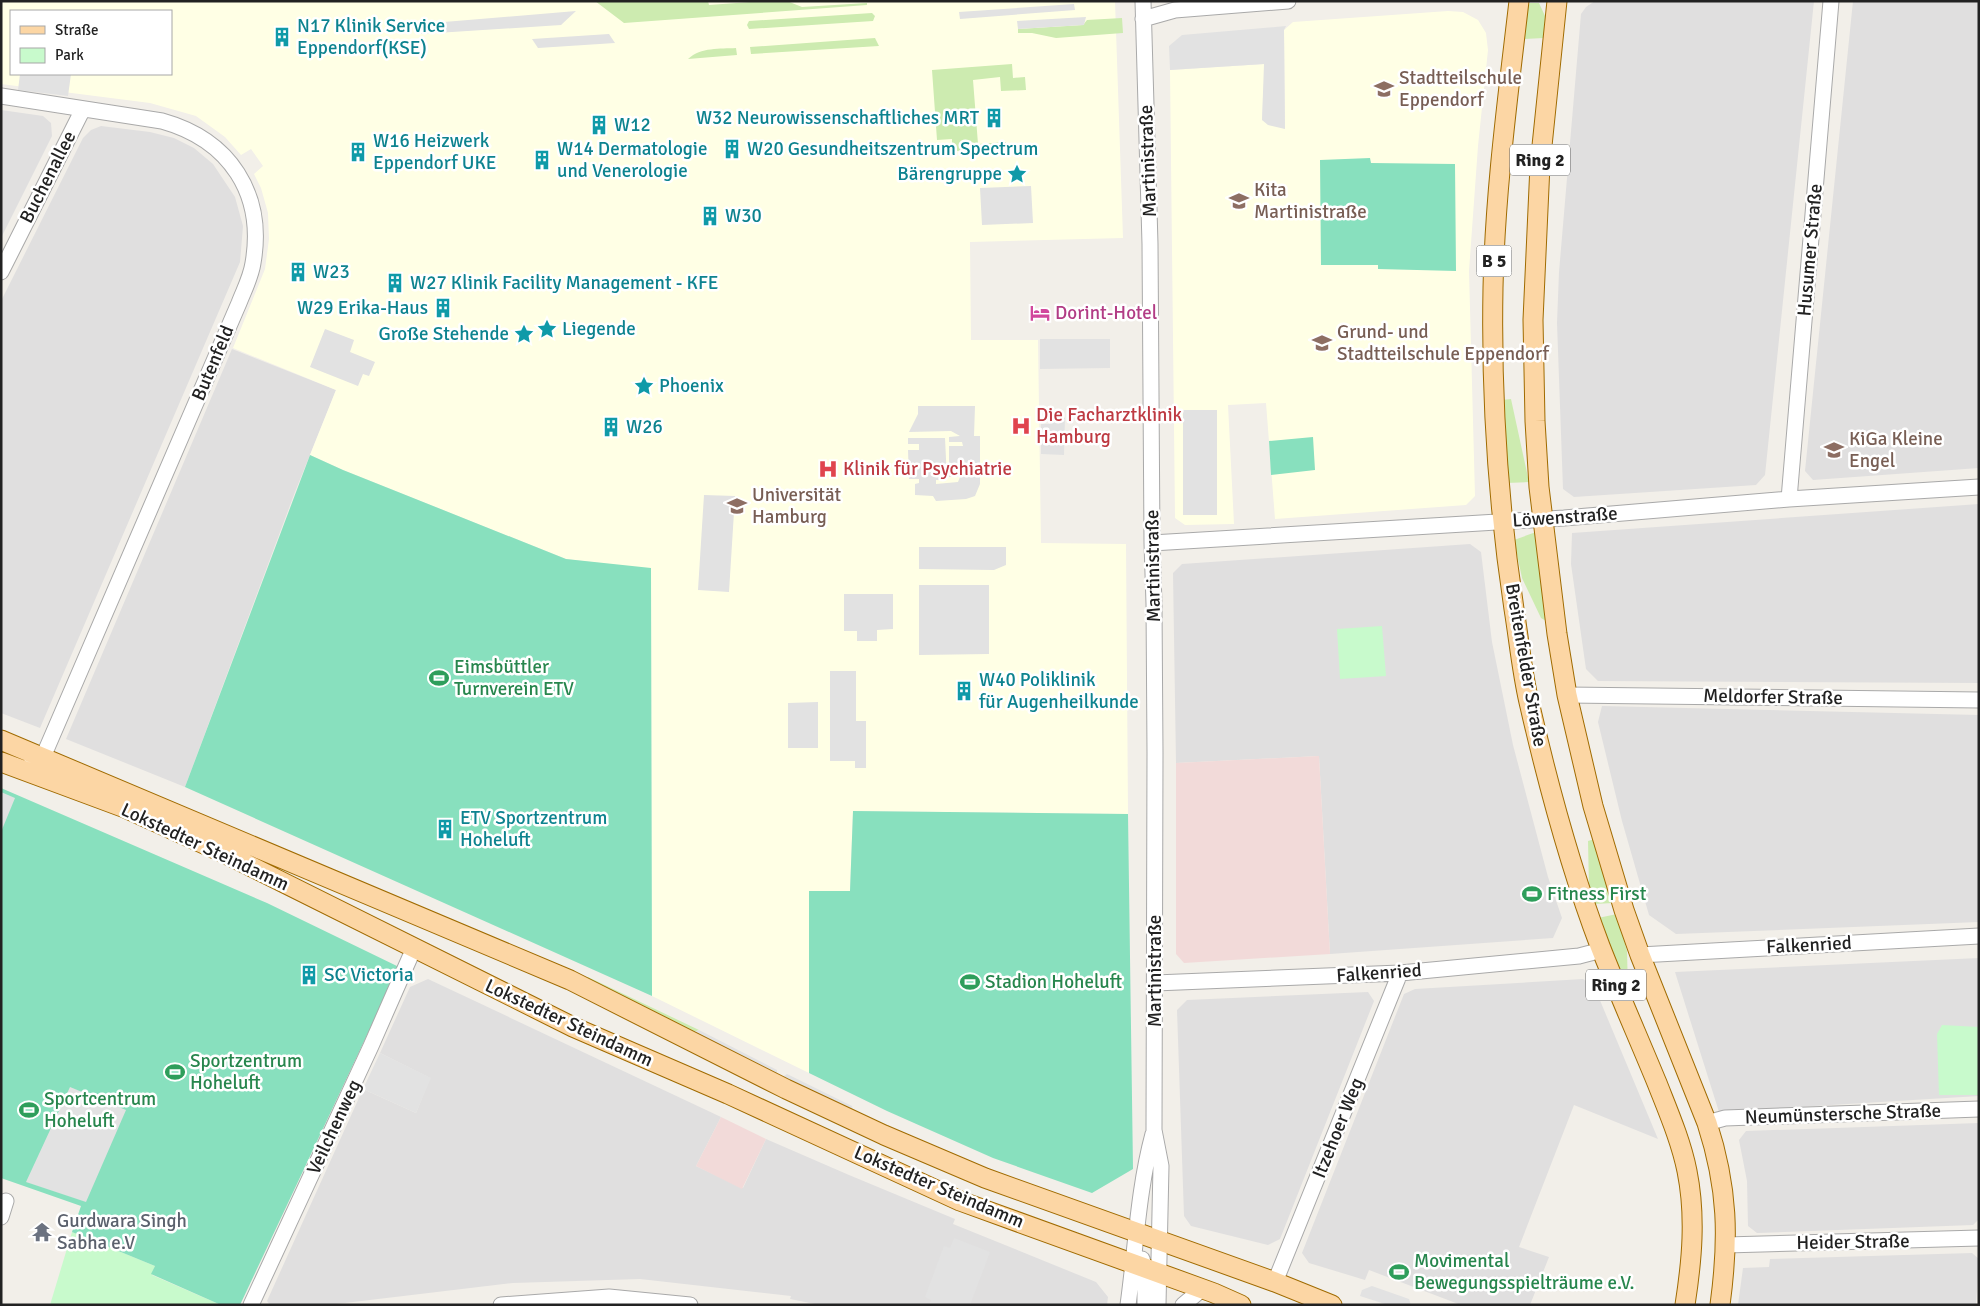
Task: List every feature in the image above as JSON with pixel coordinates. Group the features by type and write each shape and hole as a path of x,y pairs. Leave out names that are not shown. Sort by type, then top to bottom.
{"main road":[{"name":"Breitenfelder Straße","path":"1519,1 1502,140 1493,285 1495,419 1505,547 1528,698 1555,811 1579,889 1665,1104 1683,1154 1690,1190 1693,1235 1692,1261 1685,1305"},
{"name":"Breitenfelder Straße","path":"1557,1 1540,165 1532,320 1539,487 1557,634 1567,695 1593,806 1624,910 1640,955 1708,1123 1716,1150 1725,1195 1726,1245 1720,1305"},
{"name":"Lokstedter Steindamm","path":"1,740 570,980 786,1089 884,1135 985,1178 1147,1252"},
{"name":"Lokstedter Steindamm","path":"8,765 133,812 226,854 572,1027 728,1094 960,1201 1147,1252"},
{"path":"1147,1252 1275,1282 1332,1305"},
{"path":"1147,1252 1202,1288 1240,1305"}],"street":[{"name":"Martinistraße","path":"1142,1 1150,244 1154,604 1154,1130 1161,1166 1147,1252"},
{"path":"1143,19 1203,4 1288,1"},
{"name":"Husumer Straße","path":"1789,499 1831,1"},
{"name":"Butenfeld","path":"1,96 162,120 182,126 200,135 216,147 237,172 252,208 256,235 253,265 239,303 43,757"},
{"name":"Buchenallee","path":"1,272 83,109"},
{"name":"Löwenstraße","path":"1152,544 1544,519 1789,499 1979,487"},
{"name":"Meldorfer Straße","path":"1567,695 1979,700"},
{"path":"8,765 43,757"},
{"name":"Falkenried","path":"1640,955 1979,936"},
{"name":"Veilchenweg","path":"250,1305 371,1046 414,948"},
{"name":"Falkenried","path":"1155,983 1400,973 1579,956 1602,950"},
{"name":"Itzehoer Weg","path":"1275,1282 1400,973"},
{"name":"Neumünstersche Straße","path":"1708,1123 1725,1118 1979,1109"},
{"name":"Martinistraße","path":"1147,1252 1145,1164 1154,1130"},
{"path":"1,1217 6,1201"},
{"name":"Heider Straße","path":"1726,1245 1979,1238"},
{"path":"1128,1305 1147,1252"},
{"path":"1144,1305 1147,1252"},
{"path":"1147,1252 1158,1305"},
{"path":"1182,1305 1202,1288"},
{"path":"501,1305 609,1296 690,1305"}],"shaded area":[{"name":"Universität Hamburg","path":"1,1 1115,1 1123,238 970,242 971,340 1038,340 1041,543 1126,544 1128,814 853,811 850,891 809,891 809,1073 652,996 651,569 566,559 310,455 336,390 233,348 265,269 269,239 268,213 261,188 254,174 263,166 251,149 241,155 225,137 196,116 150,103 1,84"},
{"path":"1595,1 1814,1 1765,475 1756,485 1574,497 1563,489 1557,323 1559,272 1581,14 1586,7"},
{"path":"1853,1 1979,1 1979,468 1813,480 1805,471"},
{"path":"1074,4 1075,10 960,19 959,12"},
{"path":"576,11 561,25 421,34 420,24"},
{"name":"Grund- und Stadtteilschule Eppendorf","path":"1448,11 1463,12 1478,20 1486,33 1488,50 1478,146 1469,271 1475,496 1466,505 1275,519 1266,403 1228,405 1234,524 1185,525 1175,518 1170,70 1265,64 1262,120 1285,128 1284,30 1293,22"},
{"path":"1086,17 1084,25 1018,29 1017,21"},
{"path":"1286,26 1284,30 1285,129 1268,125 1262,120 1264,64 1170,70 1169,46 1182,35"},
{"path":"609,34 615,43 538,48 532,39"},
{"path":"20,75 71,75 68,96 18,90"},
{"path":"1,110 43,116 51,123 52,136 1,238"},
{"path":"101,126 150,132 174,138 194,148 213,164 235,197 243,226 240,262 40,728 1,713 1,301 83,138 91,130"},
{"path":"1031,186 1033,223 982,225 980,188"},
{"path":"325,329 354,340 350,352 375,362 369,376 363,374 358,386 310,367"},
{"path":"1040,339 1110,339 1110,368 1040,369"},
{"path":"232,349 336,390 295,492 185,787 66,739"},
{"path":"918,406 975,406 974,436 980,436 980,484 975,496 966,499 936,501 933,496 915,495 915,484 919,483 919,479 909,479 908,450 919,450 919,444 908,444 908,438 945,438 947,480 936,480 936,484 958,482 960,477 949,477 949,446 963,446 962,442 949,442 949,437 960,436 951,431 909,432 918,414"},
{"path":"1183,410 1217,410 1217,515 1183,515"},
{"path":"1050,418 1065,418 1064,455 1041,454 1041,424 1050,424"},
{"path":"704,495 735,496 729,592 698,590"},
{"path":"1979,504 1979,683 1598,681 1586,669 1571,564 1572,533"},
{"path":"1470,544 1481,552 1492,642 1513,745 1548,877 1562,918 1553,938 1330,954 1319,756 1176,763 1173,573 1182,564"},
{"path":"919,547 1006,547 1006,565 994,570 919,569"},
{"path":"919,585 989,585 989,654 919,655"},
{"path":"844,594 893,594 893,629 877,630 877,641 857,641 857,631 844,631"},
{"path":"830,671 856,671 856,721 866,721 866,768 855,768 855,761 830,761"},
{"path":"818,702 818,748 788,748 788,703"},
{"path":"1602,706 1979,715 1979,922 1676,934 1649,915 1622,821 1598,722"},
{"path":"1319,756 1330,954 1184,963 1176,954 1176,763"},
{"path":"1,792 15,798 1,832"},
{"path":"1979,958 1979,1096 1719,1112 1675,972"},
{"path":"428,979 721,1117 696,1166 743,1188 766,1139 955,1219 953,1224 1096,1282 1108,1297 1107,1305 820,1305 790,1299 791,1296 640,1279 513,1283 328,1305 270,1305 267,1301 363,1089 416,1113 430,1078 380,1053 410,987"},
{"path":"1583,979 1594,986 1658,1139 1574,1105 1519,1247 1549,1257 1530,1305 1461,1305 1369,1270 1365,1280 1309,1263 1302,1253 1404,994 1415,989"},
{"path":"1368,992 1374,1001 1280,1239 1268,1245 1191,1226 1184,1216 1177,1010 1187,1000"},
{"path":"699,1030 777,1070 777,1075 694,1032"},
{"path":"380,1053 431,1078 416,1113 363,1089"},
{"path":"787,1074 852,1106 853,1112 781,1078"},
{"path":"70,1087 126,1110 86,1202 26,1182"},
{"path":"721,1117 766,1139 742,1189 696,1166"},
{"path":"1979,1123 1979,1219 1973,1225 1757,1233 1748,1226 1747,1181 1739,1140 1746,1131"},
{"path":"954,1238 990,1252 970,1305 929,1305 931,1300 925,1297 944,1246 950,1248"},
{"path":"1972,1253 1979,1259 1976,1305 1738,1305 1743,1268 1769,1267 1770,1259"},
{"path":"1372,1286 1409,1299 1411,1305 1388,1305 1360,1296 1362,1290"}],"green space":[{"path":"595,1 708,1 709,5 787,1 802,7 867,3 867,5 624,23"},
{"path":"1530,3 1539,3 1545,16 1544,38 1522,39 1525,13"},
{"path":"872,13 875,16 873,21 749,29 747,25 749,21"},
{"path":"1122,18 1123,33 1056,38 1032,33 1018,33 1018,29 1083,25 1087,20"},
{"path":"875,38 879,46 751,54 750,47"},
{"path":"736,48 737,55 688,59 699,52"},
{"path":"1012,64 1013,78 1025,77 1026,90 1001,91 1000,77 973,80 978,144 1006,142 1006,148 939,152 938,144 952,144 952,139 937,140 932,70"},
{"path":"1370,158 1371,163 1455,164 1456,271 1378,269 1378,265 1321,265 1320,160"},
{"path":"1511,399 1529,482 1506,483 1502,400"},
{"path":"1313,437 1315,470 1271,475 1269,441"},
{"name":"Eimsbüttler Turnverein ETV","path":"310,455 566,559 651,568 652,996 185,787"},
{"path":"1536,532 1546,621 1541,618 1522,578 1514,540"},
{"path":"1382,626 1386,676 1340,679 1337,629"},
{"name":"Sportzentrum Hoheluft","path":"1,788 267,903 399,967 240,1305 221,1305 151,1274 155,1266 72,1232 81,1206 1,1178"},
{"name":"Stadion Hoheluft","path":"853,811 1128,814 1133,1169 1092,1193 993,1158 887,1111 809,1073 809,891 850,891"},
{"path":"1595,839 1613,903 1595,904 1589,889 1588,841"},
{"path":"1617,914 1627,951 1628,991 1598,918"},
{"path":"588,977 699,1030 694,1032 586,979"},
{"path":"1942,1025 1979,1027 1979,1095 1939,1095 1937,1034"},
{"path":"72,1232 155,1266 152,1275 221,1305 50,1305"}],"place":[{"name":"N17 Klinik Service Eppendorf(KSE)","path":"282,37"},
{"name":"Stadtteilschule Eppendorf","path":"1384,89"},
{"name":"W32 Neurowissenschaftliches MRT","path":"994,118"},
{"name":"W12","path":"599,125"},
{"name":"W20 Gesundheitszentrum Spectrum","path":"732,149"},
{"name":"W16 Heizwerk Eppendorf UKE","path":"358,152"},
{"name":"W14 Dermatologie und Venerologie","path":"542,160"},
{"name":"Bärengruppe","path":"1017,174"},
{"name":"Kita Martinistraße","path":"1239,201"},
{"name":"W30","path":"710,216"},
{"name":"W23","path":"298,272"},
{"name":"W27 Klinik Facility Management - KFE","path":"395,283"},
{"name":"W29 Erika-Haus","path":"443,308"},
{"name":"Dorint-Hotel","path":"1040,313"},
{"name":"Liegende","path":"547,329"},
{"name":"Große Stehende","path":"524,334"},
{"name":"Grund- und Stadtteilschule Eppendorf","path":"1322,343"},
{"name":"Phoenix","path":"644,386"},
{"name":"Die Facharztklinik Hamburg","path":"1021,426"},
{"name":"W26","path":"611,427"},
{"name":"KiGa Kleine Engel","path":"1834,450"},
{"name":"Klinik für Psychiatrie","path":"828,469"},
{"name":"Universität Hamburg","path":"737,506"},
{"name":"Eimsbüttler Turnverein ETV","path":"439,678"},
{"name":"W40 Poliklinik für Augenheilkunde","path":"964,691"},
{"name":"ETV Sportzentrum Hoheluft","path":"445,829"},
{"name":"Fitness First","path":"1532,894"},
{"name":"SC Victoria","path":"309,975"},
{"name":"Stadion Hoheluft","path":"970,982"},
{"name":"Sportzentrum Hoheluft","path":"175,1072"},
{"name":"Sportcentrum Hoheluft","path":"29,1110"},
{"name":"Gurdwara Singh Sabha e.V","path":"42,1232"},
{"name":"Movimental Bewegungsspielträume e.V.","path":"1399,1272"}]}
